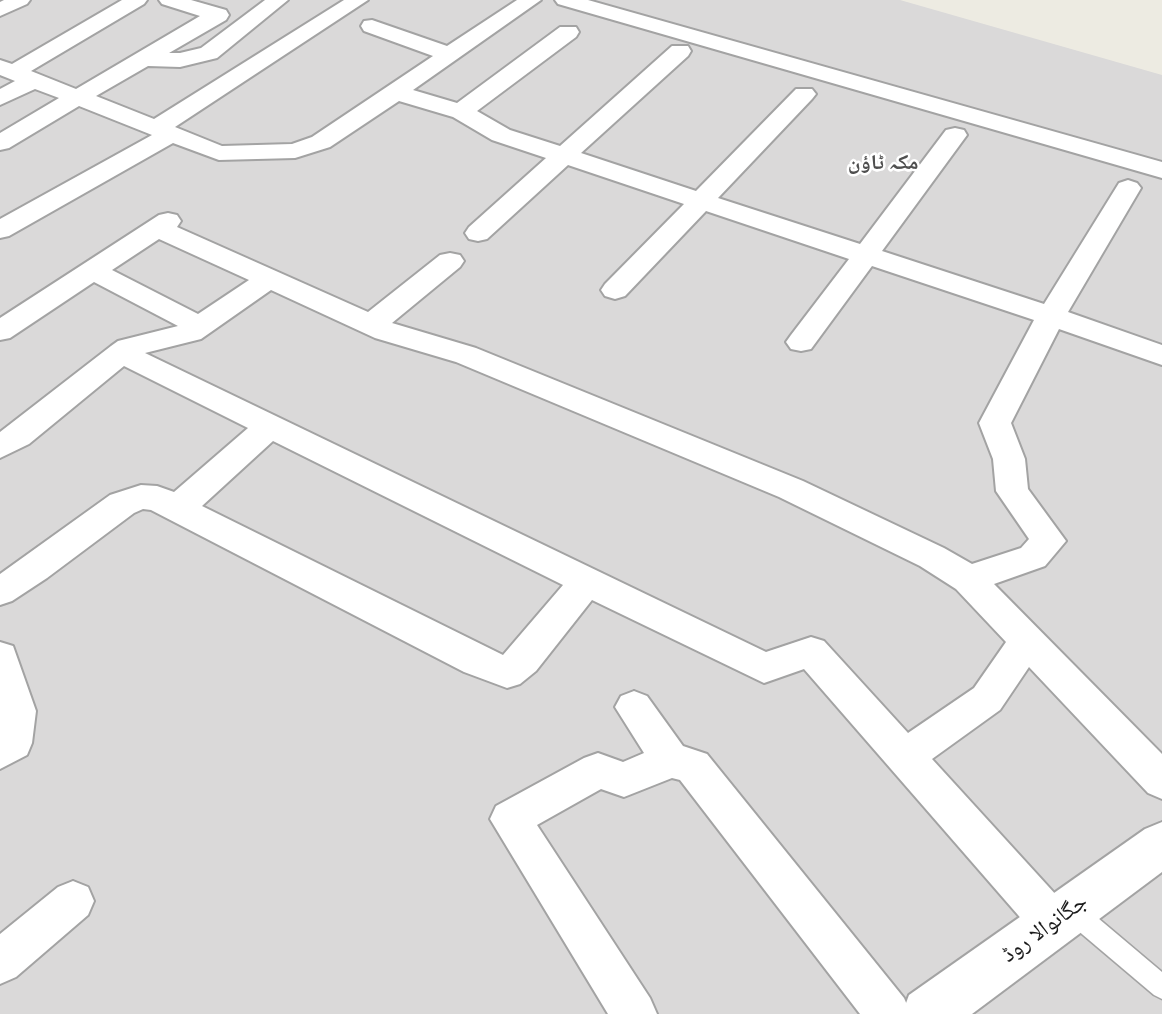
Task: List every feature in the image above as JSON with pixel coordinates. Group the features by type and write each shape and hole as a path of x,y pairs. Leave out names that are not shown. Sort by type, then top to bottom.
{"street":[{"path":"0,10 20,0"},
{"path":"0,98 16,73 137,0"},
{"path":"0,143 81,98 218,15 169,0"},
{"path":"144,59 180,60 199,56 216,47 277,0 314,11"},
{"path":"0,230 164,131 242,74 314,11 358,0"},
{"path":"16,73 219,153 295,151 330,136 531,0"},
{"path":"565,0 1162,170"},
{"path":"372,26 449,54"},
{"path":"461,111 568,32"},
{"path":"216,47 242,74"},
{"path":"478,233 680,51"},
{"path":"395,92 461,111 501,135 1162,355"},
{"path":"615,290 804,94"},
{"path":"802,342 955,135"},
{"path":"968,579 1034,557 1049,541 1012,491 1009,458 995,423 1051,316 1128,188"},
{"path":"0,331 162,225 269,279 371,325 466,355 791,489 932,557 968,579 1162,781"},
{"path":"371,325 450,261"},
{"path":"93,271 200,326"},
{"path":"0,447 18,436 128,348 191,332 269,279"},
{"path":"121,354 764,668 811,652 904,757 1062,917"},
{"path":"178,508 270,426"},
{"path":"0,591 35,569 122,504 141,497 157,498 178,508 477,661 507,673 523,660 587,581"},
{"path":"904,757 987,699 1027,641"},
{"path":"0,657 17,711 13,743 0,752"},
{"path":"634,707 670,760"},
{"path":"634,1014 510,819 598,770 624,780 670,760 693,766 888,1014"},
{"name":"جگانوالا روڈ","path":"928,1014 1162,844"},
{"path":"0,962 73,901"}],"lane":[{"path":"1062,917 1162,987"}],"shaded area":[{"path":"0,0 900,0 1162,75 1162,1014 0,1014"}],"district":[{"name":"مکہ ٹاؤن","path":"883,164"}]}
